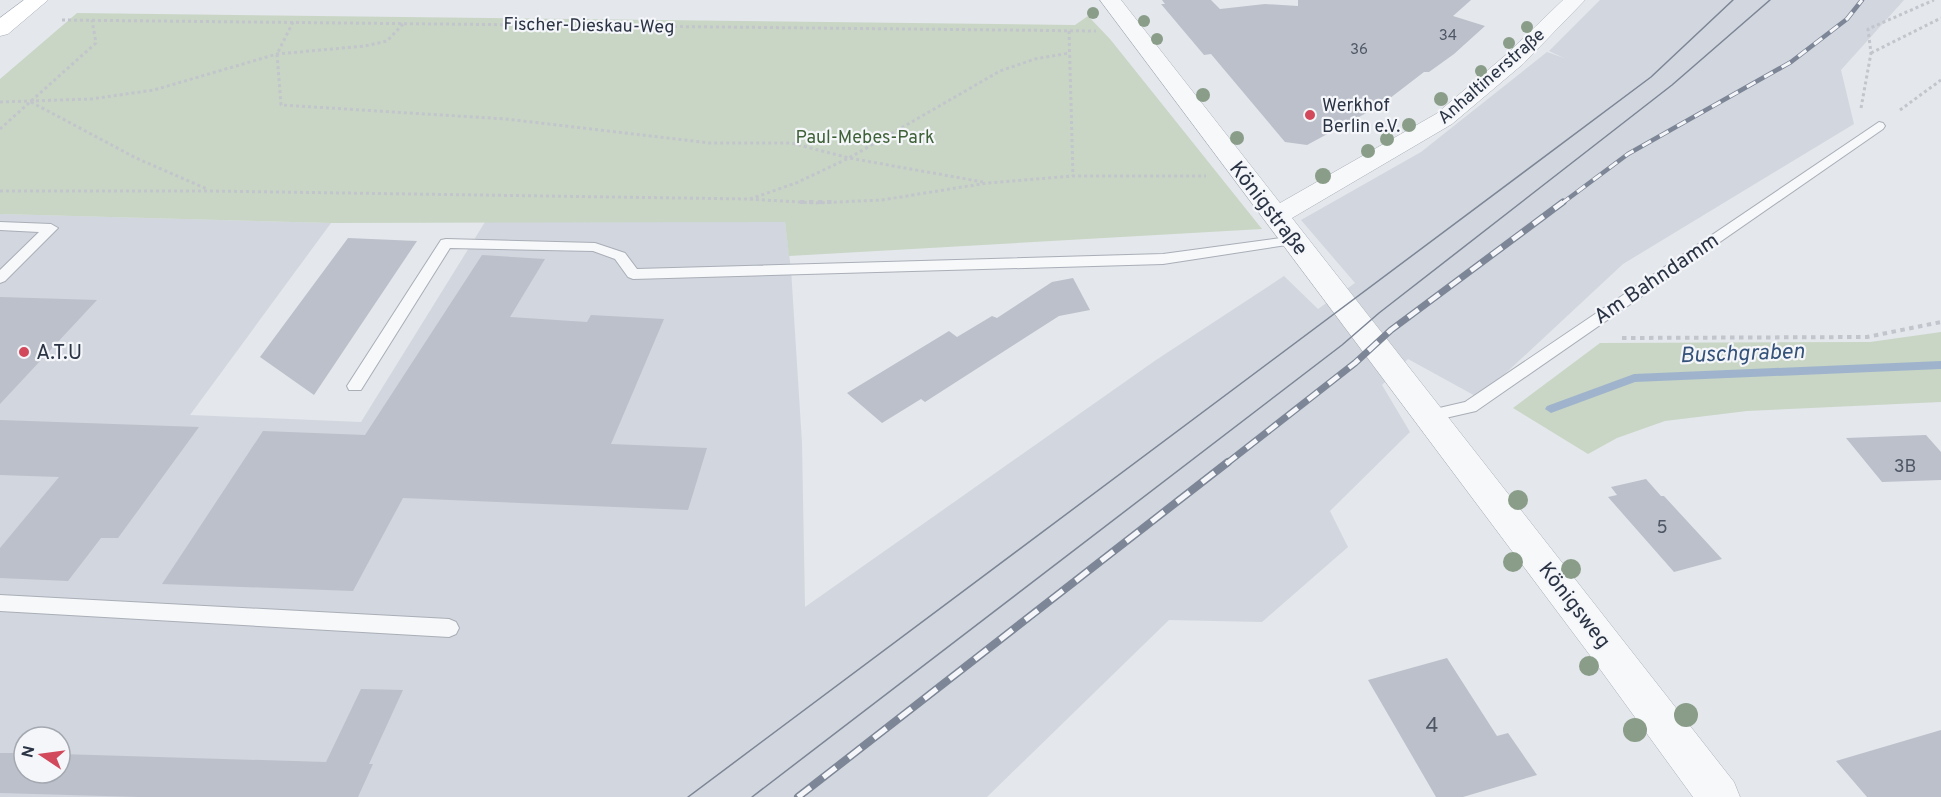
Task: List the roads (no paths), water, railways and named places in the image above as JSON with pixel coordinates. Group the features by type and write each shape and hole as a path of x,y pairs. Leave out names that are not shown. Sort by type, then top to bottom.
{"main road":[{"path":"0,29 37,0"}],"street":[{"name":"Königstraße","path":"1110,0 1428,416"},
{"name":"Anhaltinerstraße","path":"1276,216 1444,119 1515,59 1575,0"},
{"name":"Königsweg","path":"1428,416 1603,642 1719,797"}],"lane":[{"name":"Am Bahndamm","path":"1428,416 1470,407 1879,126"},
{"path":"0,226 51,228 0,278"},
{"path":"355,386 446,243 595,247 620,256 633,274 1163,259 1295,240"},
{"path":"0,603 449,628"}],"waterway":[{"name":"Buschgraben","path":"1551,409 1634,378 1941,365"}],"tram line":[{"path":"688,797 1651,77 1733,0"},
{"path":"752,797 1342,345 1379,313 1672,85 1770,0"}],"railway":[{"path":"1561,204 1628,154 1791,62 1847,19 1862,0"},
{"path":"1226,464 1355,363 1391,330 1563,202"},
{"path":"798,797 1228,462"}],"place":[{"name":"Werkhof Berlin e.V.","path":"1310,115"},
{"name":"A.T.U","path":"24,352"}],"park label":[{"name":"Paul-Mebes-Park","path":"865,137"}]}
